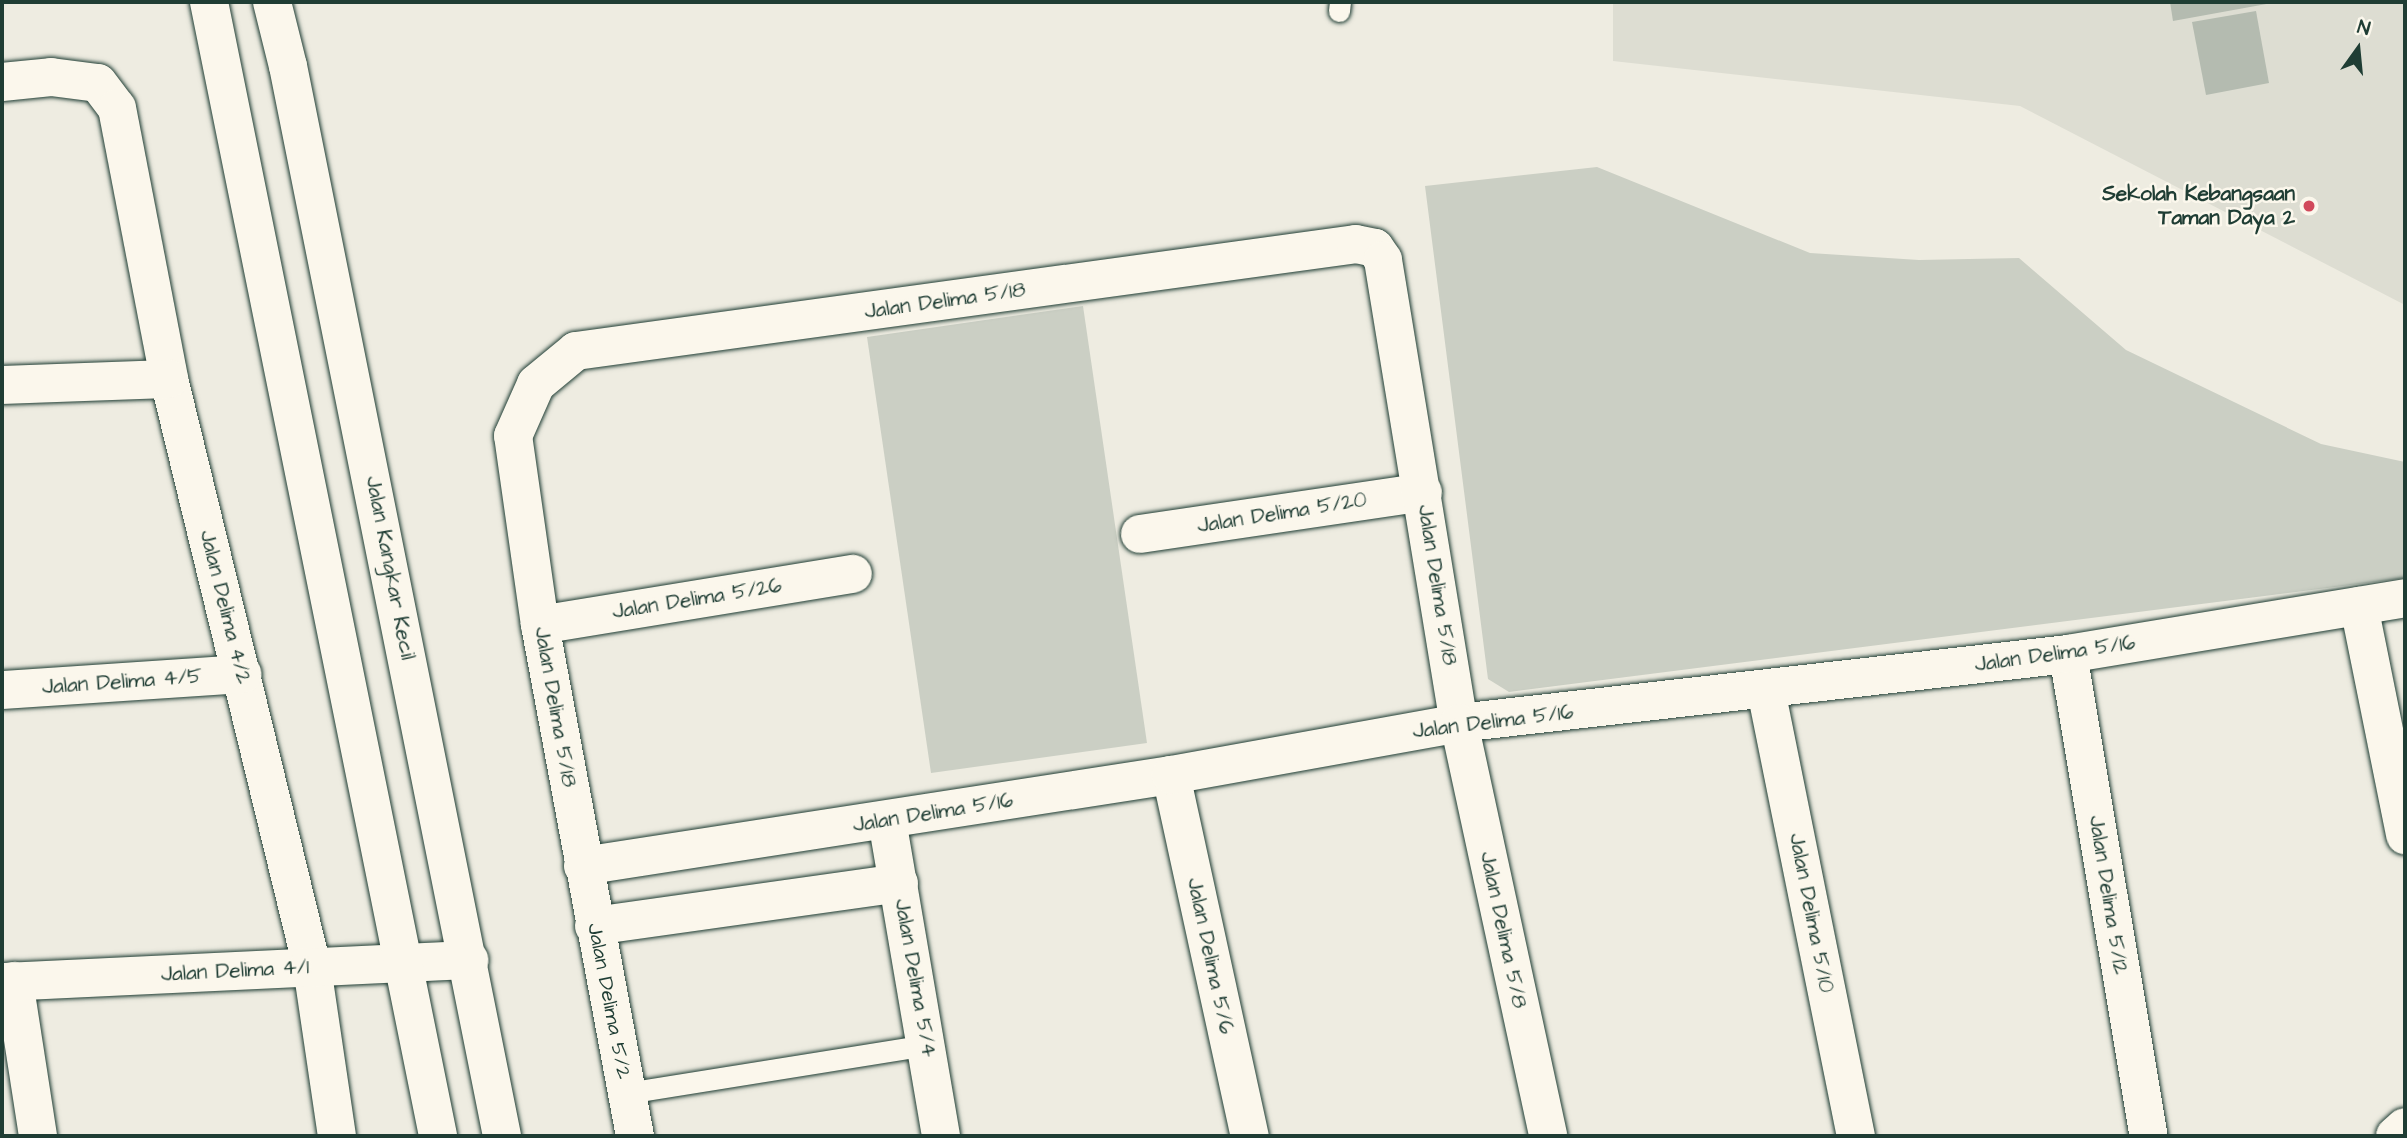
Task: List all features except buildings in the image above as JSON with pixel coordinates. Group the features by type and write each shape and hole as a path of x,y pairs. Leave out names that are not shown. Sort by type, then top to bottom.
{"street":[{"path":"209,2 438,1136"},
{"name":"Jalan Kangkar Kecil","path":"272,2 469,960 502,1136"},
{"name":"Jalan Delima 4/2","path":"2,82 51,77 98,83 117,108 169,379 312,967 337,1136"},
{"name":"Jalan Delima 5/18","path":"583,866 540,625 513,436 536,384 576,351 1356,244 1375,248 1383,260 1459,723"},
{"path":"2,385 169,379"},
{"name":"Jalan Delima 5/20","path":"1140,534 1423,492"},
{"name":"Jalan Delima 5/26","path":"540,625 853,574"},
{"name":"Jalan Delima 5/16","path":"583,866 1171,775 1459,723 2068,654 2405,598"},
{"path":"2359,606 2405,835"},
{"name":"Jalan Delima 5/12","path":"2068,654 2149,1136"},
{"name":"Jalan Delima 4/5","path":"2,690 242,674"},
{"name":"Jalan Delima 5/10","path":"1766,690 1856,1136"},
{"name":"Jalan Delima 5/8","path":"1459,723 1548,1136"},
{"name":"Jalan Delima 5/6","path":"1171,775 1250,1136"},
{"name":"Jalan Delima 5/4","path":"887,820 941,1136"},
{"name":"Jalan Delima 5/2","path":"583,866 635,1136"},
{"path":"594,926 899,883"},
{"name":"Jalan Delima 4/1","path":"8,982 469,960"},
{"path":"8,982 38,1136"},
{"path":"2395,1136 2405,1127"}],"lane":[{"path":"626,1093 926,1045"}],"shaded area":[{"name":"Sekolah Kebangsaan Taman Daya 2","path":"1613,2 2405,2 2405,305 2020,106 1613,61"},
{"path":"1597,167 1810,253 1919,260 2019,258 2126,350 2321,444 2405,462 2405,578 1509,692 1488,679 1425,186"},
{"path":"1083,306 1147,743 931,773 867,337"}],"place":[{"name":"Sekolah Kebangsaan Taman Daya 2","path":"2309,206"}]}
